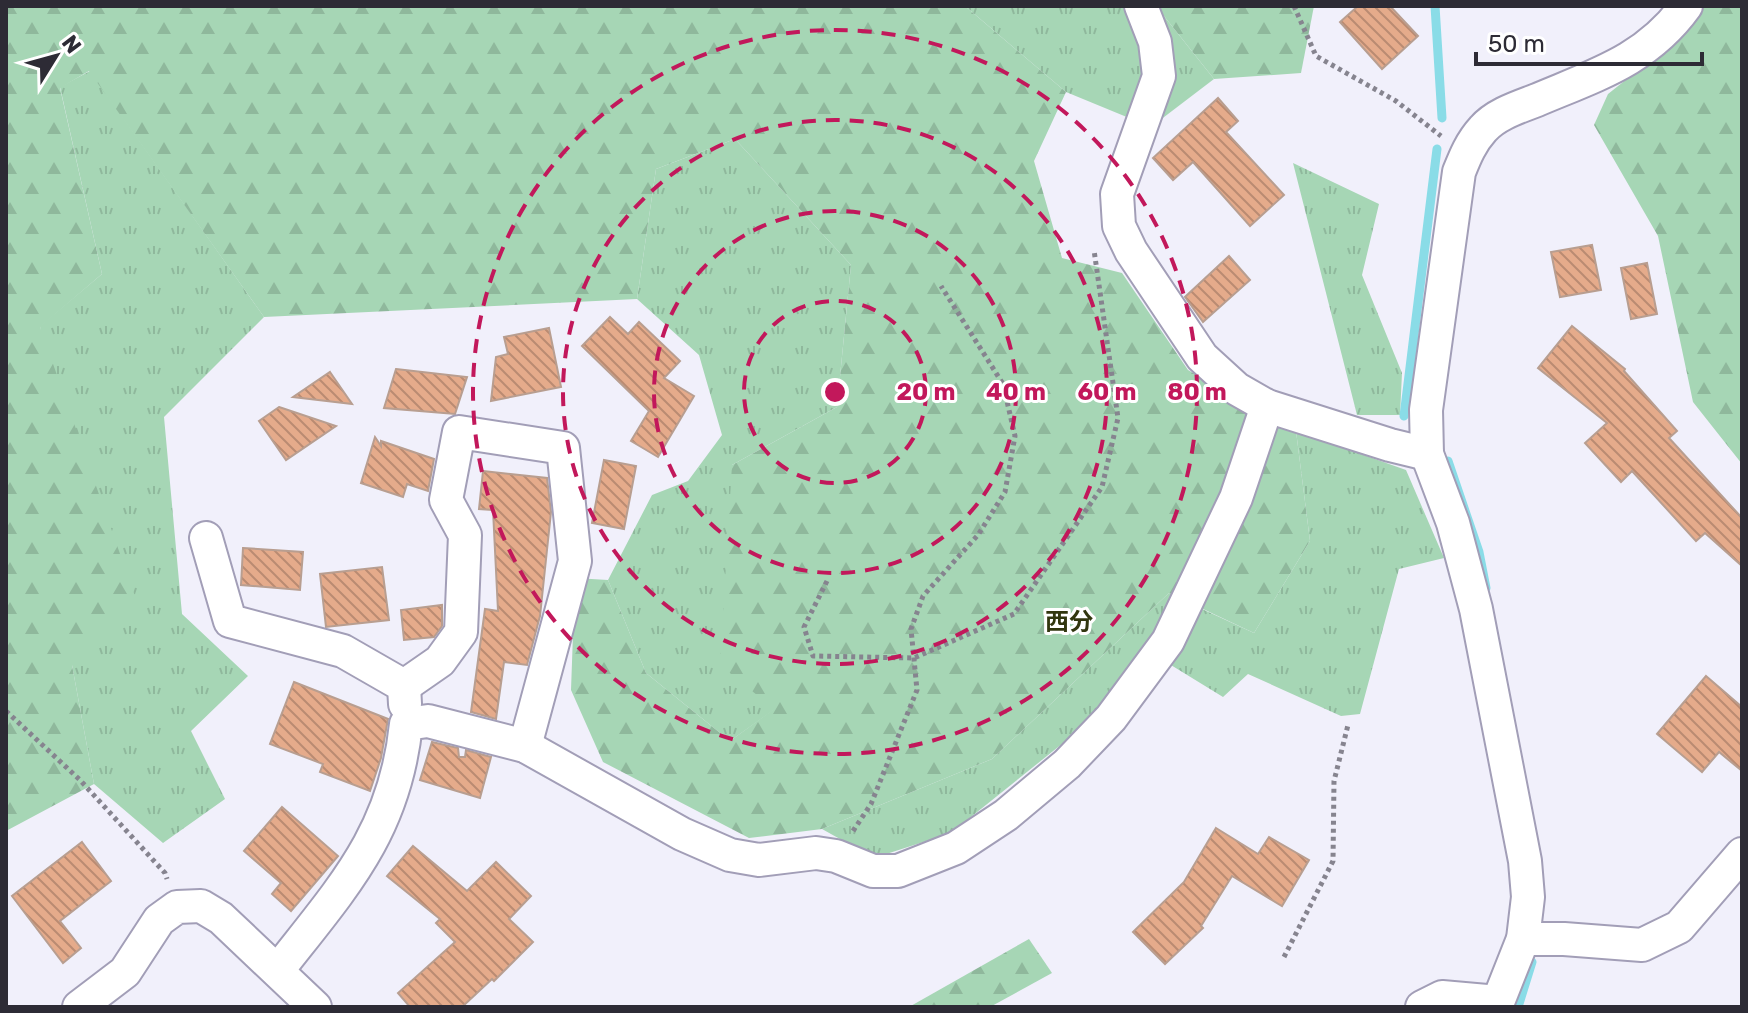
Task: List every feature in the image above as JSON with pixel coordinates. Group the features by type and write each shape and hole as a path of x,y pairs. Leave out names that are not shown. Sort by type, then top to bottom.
{"street":[{"path":"1141,6 1155,42 1159,76 1117,194 1119,226 1131,251 1202,357 1237,389 1267,406 1427,454"},
{"path":"1422,1007 1442,997 1497,1004 1523,939 1528,897 1525,861 1476,609 1453,523 1427,454 1426,410 1459,172 1468,148 1484,127 1507,112 1613,69 1641,52 1669,29 1686,6"},
{"path":"406,724 428,721 525,746 682,834 730,855 759,860 816,853 836,856 873,871 898,871 956,848 1006,815 1067,764 1111,718 1168,641 1236,498 1267,406"},
{"path":"404,686 440,661 461,632 465,535 446,500 459,432 563,448 575,561 525,746"},
{"path":"206,538 230,621 343,651 404,686"},
{"path":"278,970 358,868 380,827 402,761 406,724 404,686"},
{"path":"1523,939 1642,945 1679,927 1742,854"},
{"path":"79,1007 125,972 159,920 177,907 201,906 221,918 315,1007"}],"path":[{"path":"1294,6 1316,56 1396,101 1443,138 1468,148"},
{"path":"827,581 804,627 813,656 914,658 1014,614 1102,487 1118,418 1094,248"},
{"path":"836,856 871,804 917,690 911,629 923,596 978,535 1005,492 1015,436 1003,384 941,286"},
{"path":"6,711 80,780 165,873 177,907"},
{"path":"1284,957 1333,861 1334,781 1348,725"}],"green space":[{"path":"6,6 965,6 1066,92 1034,161 1062,258 1122,273 1188,370 1296,431 1310,541 1254,633 1169,593 992,759 822,829 749,838 603,762 571,690 575,578 608,580 646,673 730,741 774,709 720,665 732,465 837,407 851,265 735,139 656,169 637,299 264,317 89,71 60,88 102,274 40,327 137,602 72,665 94,784 6,831"},
{"path":"965,6 1156,6 1214,79 1151,127 1066,92"},
{"path":"1156,6 1314,6 1301,73 1214,79"},
{"path":"1704,6 1742,6 1742,464 1693,402 1658,236 1594,125 1608,94 1690,29"},
{"path":"90,71 264,317 164,417 182,614 248,676 191,731 225,799 163,843 94,784 72,665 40,326 102,274 60,87"},
{"path":"735,139 851,265 837,407 732,465 775,709 730,741 646,673 608,580 652,495 688,481 722,435 699,355 637,299 656,169"},
{"path":"1293,163 1379,204 1362,275 1402,373 1400,415 1357,415"},
{"path":"1296,431 1406,470 1444,558 1399,569 1360,714 1341,716 1248,674 1223,697 1166,662 1202,609 1254,633 1310,541"},
{"path":"1169,593 1179,598 1088,723 951,833 874,858 822,829 992,759"},
{"path":"1029,939 1052,973 990,1007 909,1007"}],"building":[{"path":"1358,6 1390,6 1418,36 1382,69 1340,22"},
{"path":"1218,98 1238,121 1226,132 1284,195 1250,226 1193,162 1173,180 1153,158"},
{"path":"1592,245 1601,290 1560,297 1551,252"},
{"path":"1229,256 1250,280 1203,322 1185,297"},
{"path":"1647,263 1657,314 1631,319 1621,268"},
{"path":"610,317 628,334 639,322 680,361 664,378 694,396 658,457 631,441 649,411 582,346"},
{"path":"1572,326 1625,369 1677,431 1669,438 1742,518 1742,566 1705,533 1696,541 1632,471 1621,482 1585,443 1607,423 1538,368"},
{"path":"549,328 561,387 491,401 496,357 508,354 504,337"},
{"path":"396,369 467,377 455,414 384,408"},
{"path":"330,372 352,404 293,397"},
{"path":"279,407 336,426 286,460 259,421"},
{"path":"375,437 381,446 381,441 434,459 428,491 407,484 403,497 361,483"},
{"path":"604,460 636,466 624,529 592,523"},
{"path":"483,471 547,478 551,512 540,616 527,665 504,662 496,719 471,712 485,609 498,611 493,510 479,509"},
{"path":"243,548 303,552 300,590 241,585"},
{"path":"382,567 389,620 326,627 320,574"},
{"path":"442,605 442,626 434,637 404,640 401,610"},
{"path":"1706,676 1742,707 1742,771 1719,752 1702,772 1657,734"},
{"path":"294,682 388,719 381,758 370,791 320,772 323,764 270,744"},
{"path":"432,742 458,748 459,757 465,757 466,750 491,757 480,798 420,780"},
{"path":"282,807 338,856 291,911 272,894 281,883 244,851"},
{"path":"1216,828 1258,854 1269,837 1309,860 1282,906 1232,876 1201,926 1203,928 1165,964 1133,932 1184,882"},
{"path":"82,842 111,881 60,921 81,948 63,963 12,896"},
{"path":"413,846 467,891 496,862 531,896 509,919 533,942 494,981 492,979 462,1007 410,1007 398,993 455,942 436,923 440,919 387,876"}],"waterway":[{"path":"1435,6 1442,118"},
{"path":"1404,416 1437,149"},
{"path":"1448,461 1479,552 1486,588"},
{"path":"1518,1007 1532,962"}],"district":[{"name":"西分","path":"1069,622"}]}
